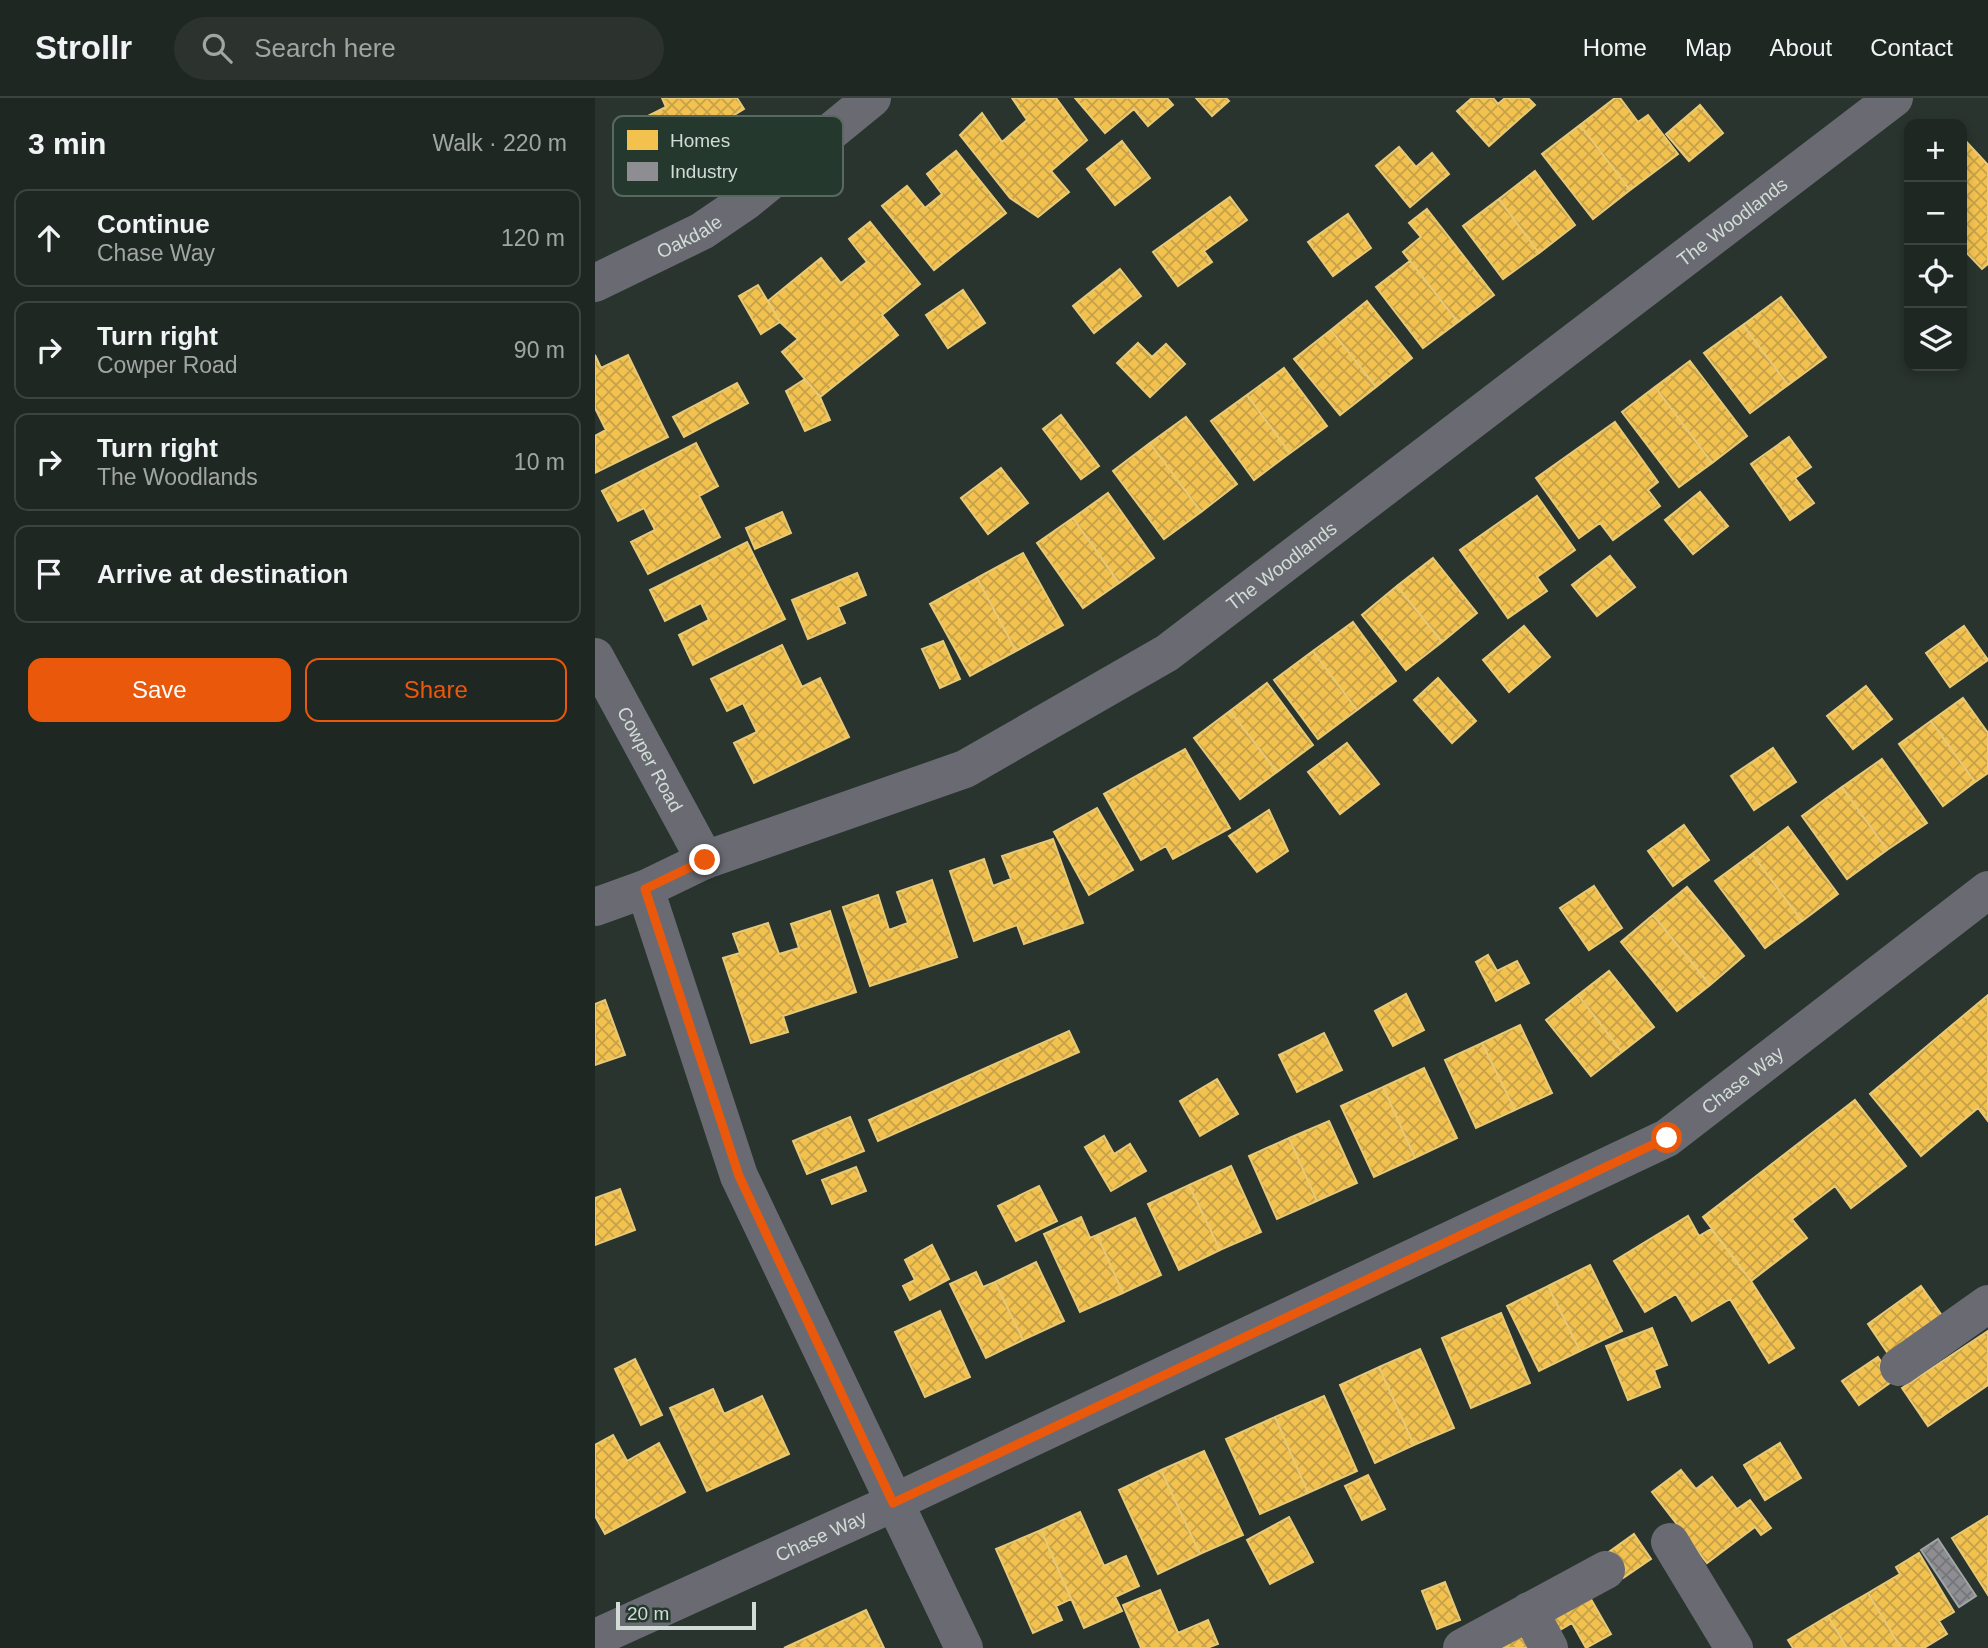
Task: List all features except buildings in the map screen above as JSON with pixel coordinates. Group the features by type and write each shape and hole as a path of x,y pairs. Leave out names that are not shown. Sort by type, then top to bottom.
{"street":[{"name":"Oakdale","path":"843,121 871,98"},
{"name":"The Woodlands","path":"595,907 645,889 705,860 965,769 1167,653 1893,98"},
{"name":"Oakdale","path":"595,284 702,231 752,196"},
{"name":"Cowper Road","path":"595,657 705,860"},
{"path":"645,889 739,1176 964,1648"},
{"name":"Chase Way","path":"595,1638 893,1503 1667,1138 1988,890"},
{"path":"1899,1367 1988,1304"},
{"path":"1670,1542 1734,1648"},
{"path":"1462,1648 1606,1570"},
{"path":"1529,1611 1549,1648"}],"route":[{"path":"705,860 645,889 739,1176 893,1503 1667,1138"}]}
